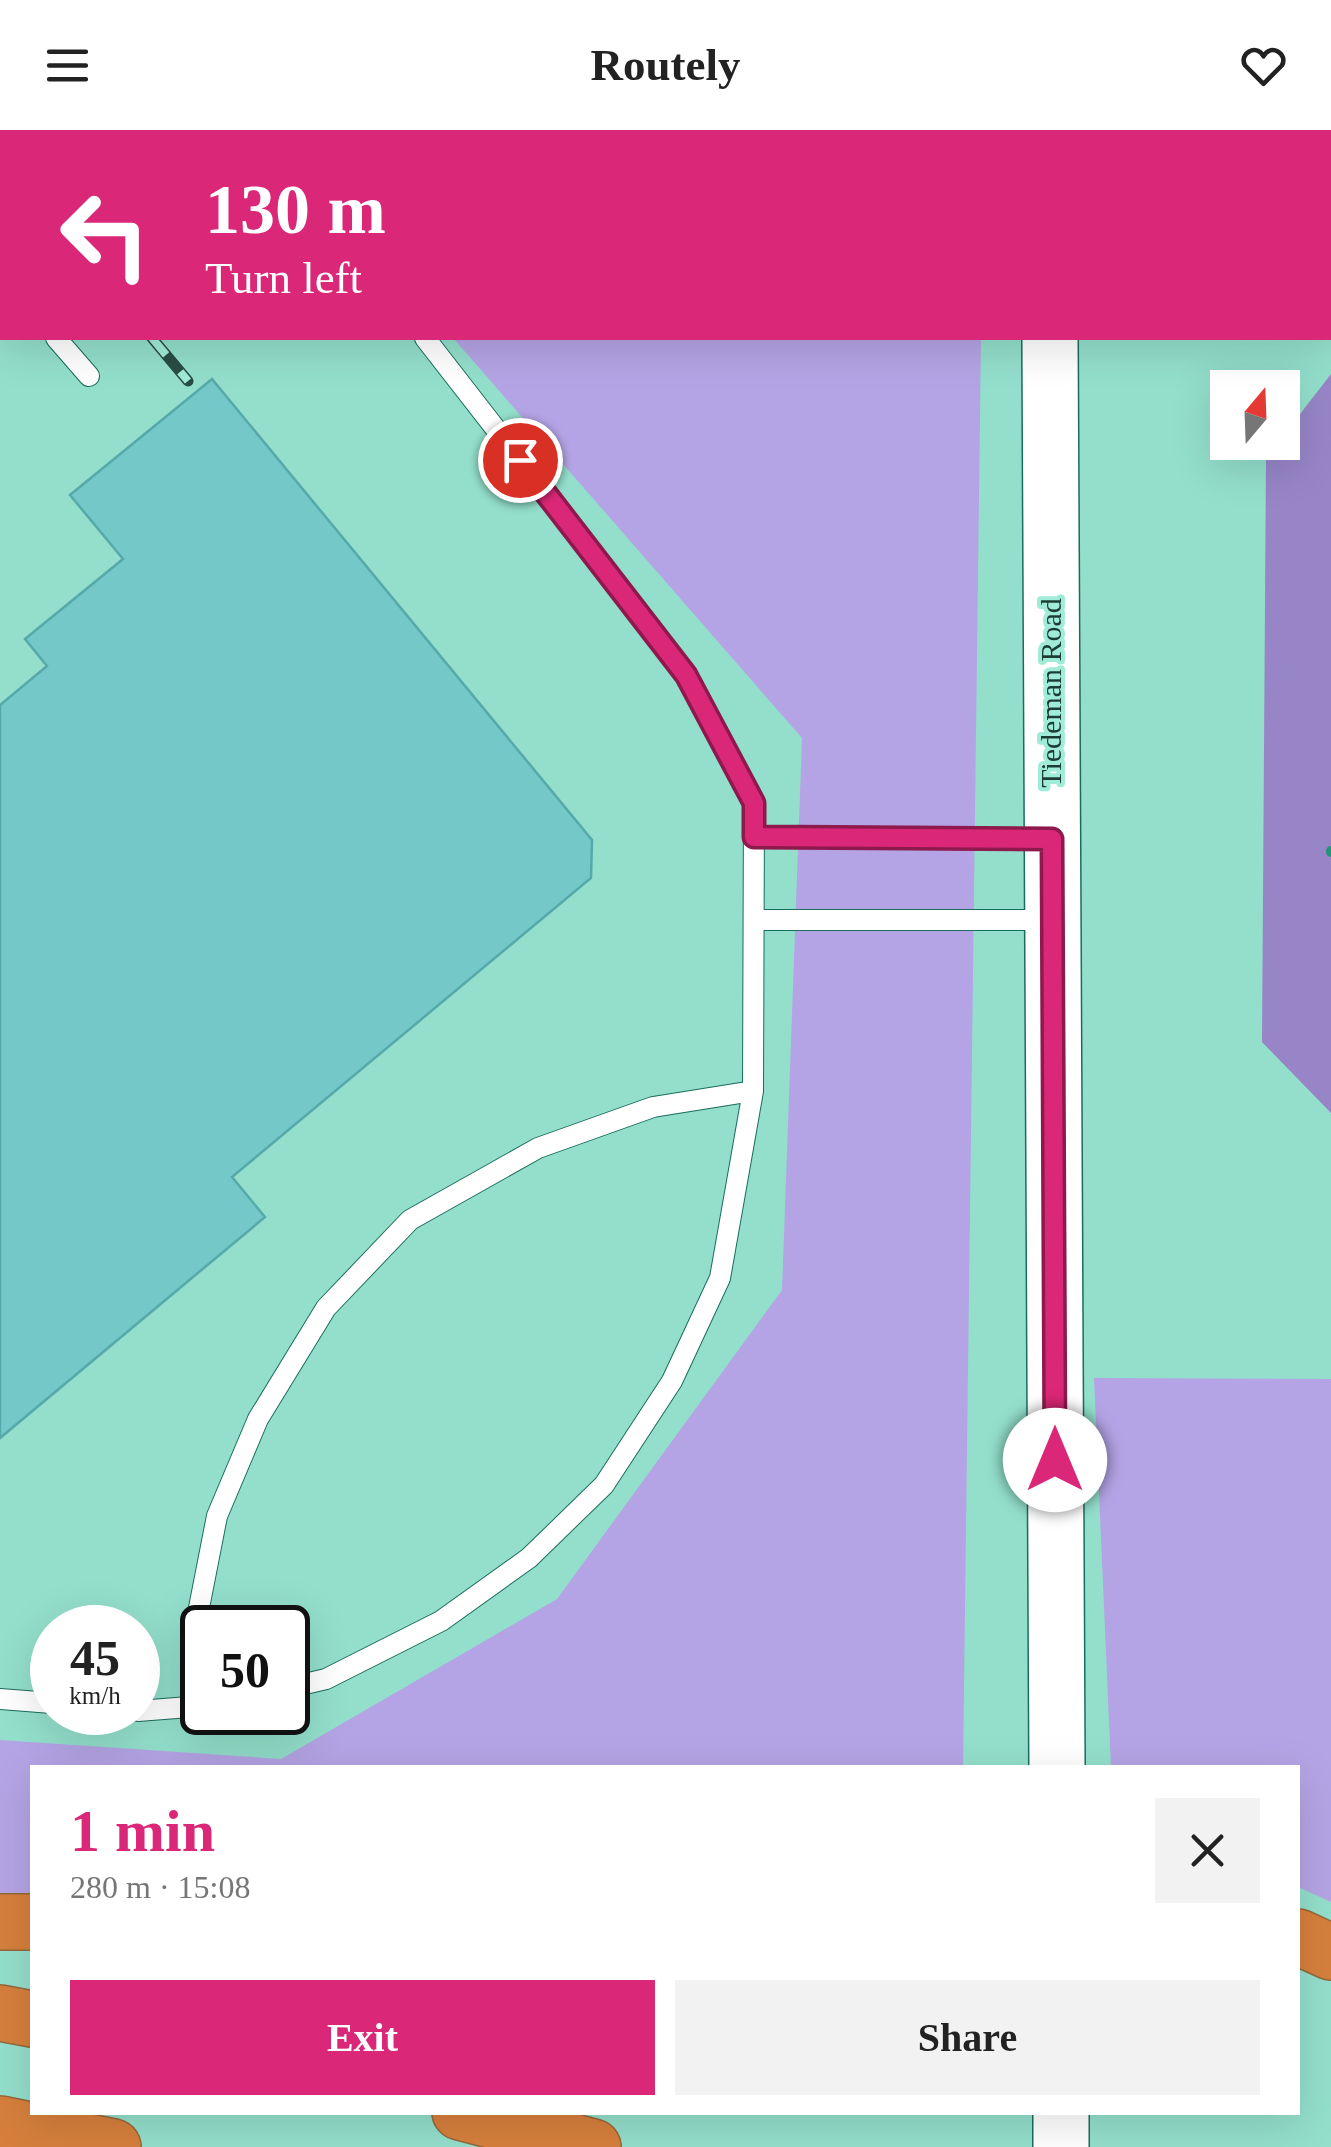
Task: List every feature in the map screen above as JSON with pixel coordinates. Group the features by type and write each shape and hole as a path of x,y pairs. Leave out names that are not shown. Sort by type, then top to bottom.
{"highway":[{"path":"0,1922 30,1922"},
{"path":"1300,1938 1331,1952"},
{"path":"0,2013 30,2020"},
{"path":"471,2115 594,2147"},
{"path":"0,2124 114,2147"}],"main road":[{"name":"Tiedeman Road","path":"1050,340 1057,1765"}],"lane":[{"path":"58,340 89,376"},
{"path":"310,1683 326,1680 441,1621 529,1558 604,1485 672,1381 720,1278 753,1091 754,803 686,675 427,340"},
{"path":"754,837 1052,839"},
{"path":"754,920 1052,920"},
{"path":"200,1605 217,1516 258,1419 326,1308 410,1220 538,1148 653,1107 753,1091"},
{"path":"0,1699 30,1702"}],"shaded area":[{"path":"455,340 981,340 963,1765 30,1765 30,1893 0,1895 0,1740 281,1759 557,1599 782,1290 802,738"},
{"path":"1331,374 1331,1113 1262,1042 1266,460 1300,460 1300,414"},
{"path":"1094,1378 1331,1379 1331,1902 1300,1888 1300,1765 1111,1765"}],"building":[{"path":"212,379 592,840 591,878 232,1177 265,1217 0,1438 0,705 47,666 25,639 123,559 70,495"}],"railway":[{"path":"154,340 188,381"}],"route":[{"path":"520,460 686,675 754,803 754,837 1052,839 1055,1460"}]}
